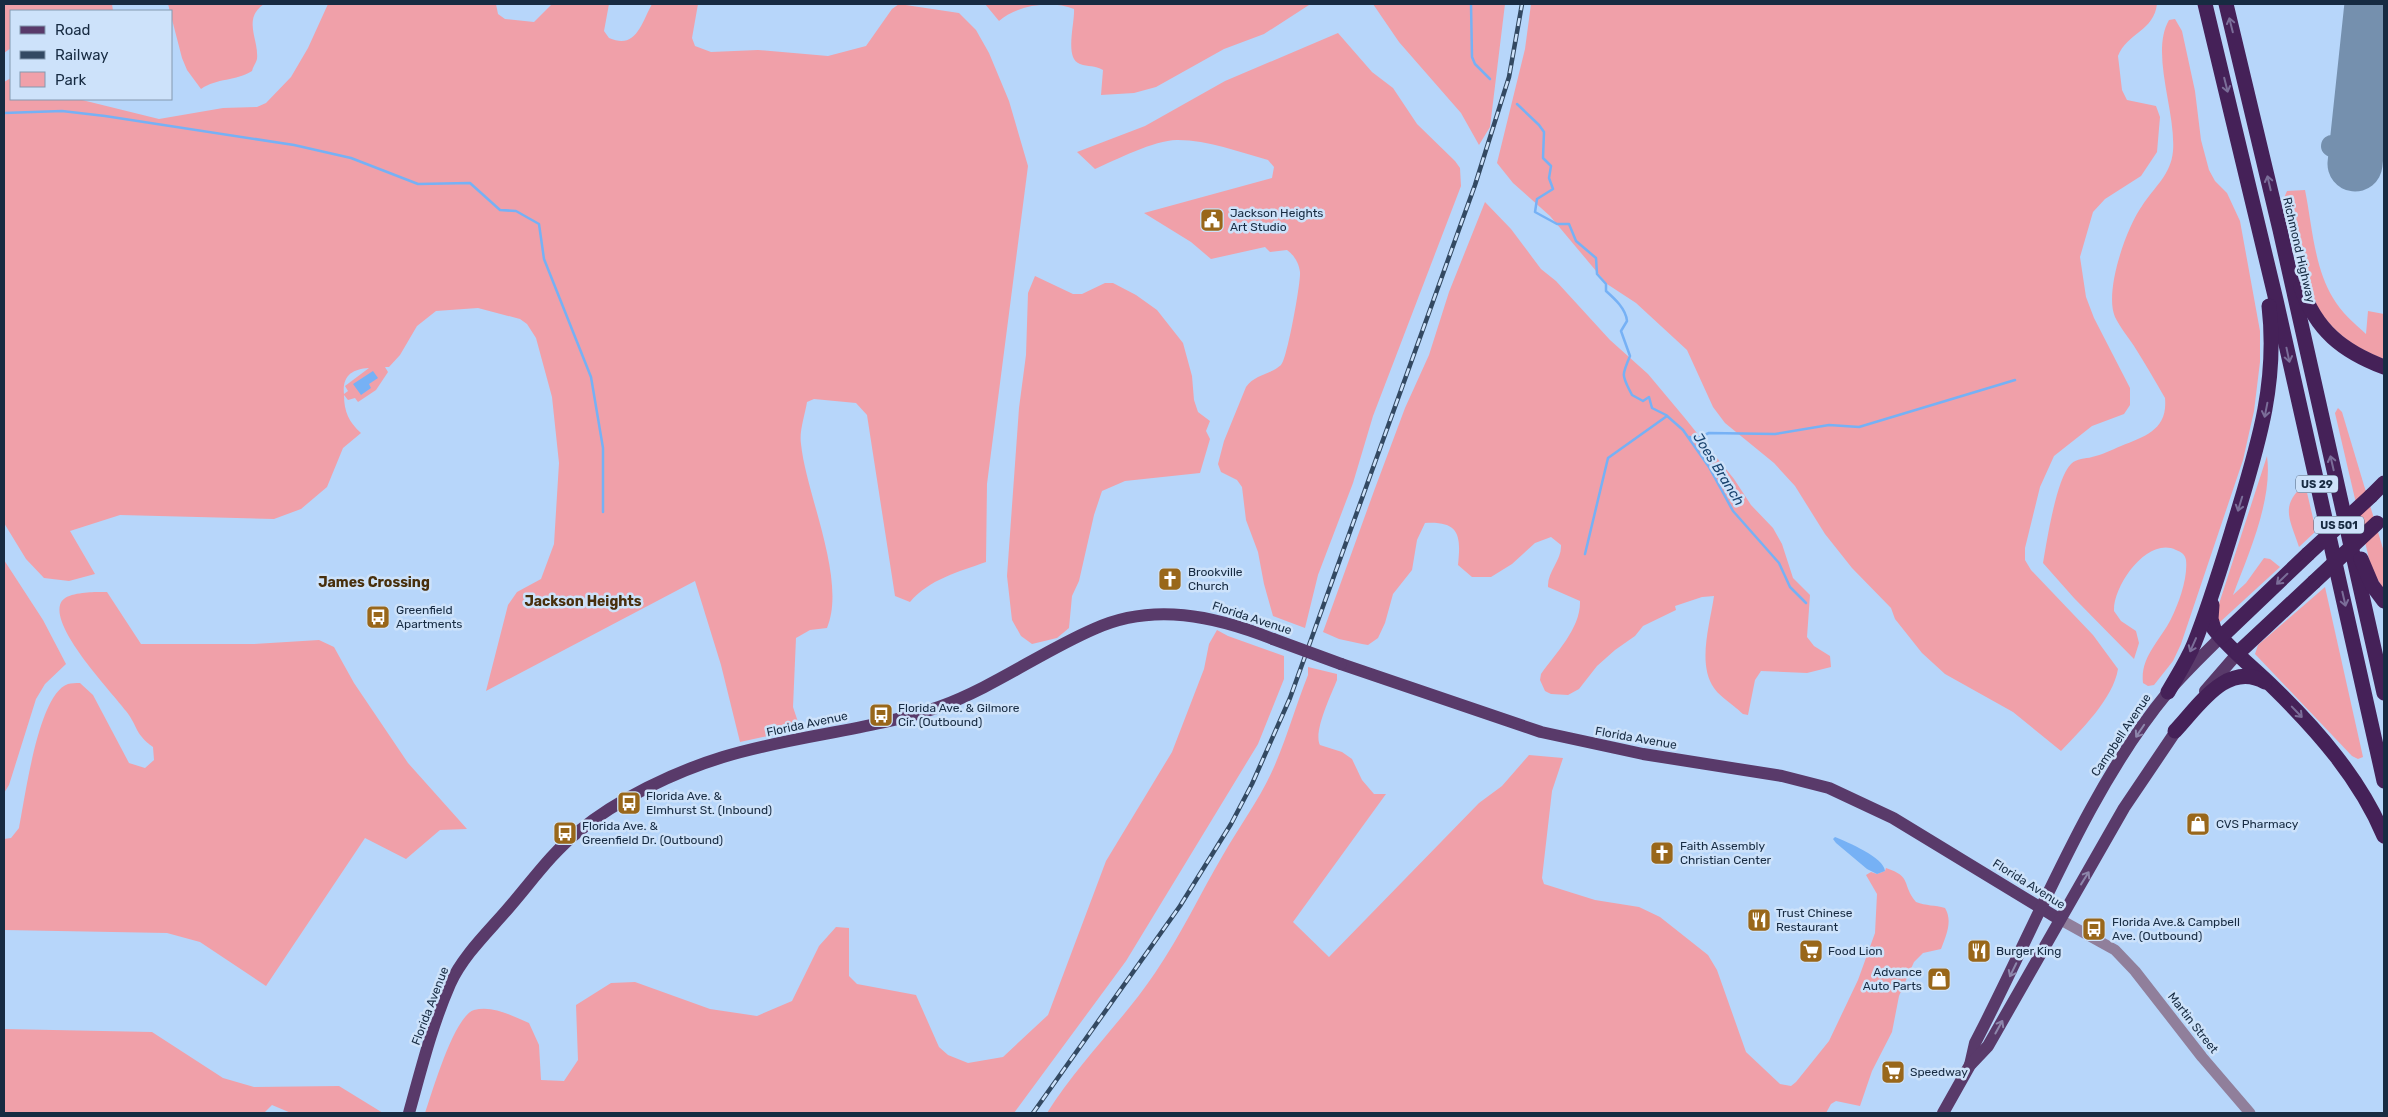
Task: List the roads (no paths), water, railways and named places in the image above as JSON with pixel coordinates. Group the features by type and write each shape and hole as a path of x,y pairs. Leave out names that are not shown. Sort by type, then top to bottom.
{"highway":[{"name":"US 29","path":"2205,4 2250,188 2384,781"},
{"name":"Richmond Highway","path":"2226,4 2280,230 2341,503"},
{"path":"2250,188 2272,330 2270,375 2266,408 2258,442 2226,550 2210,619 2221,637 2275,688 2315,731 2353,778 2376,817 2384,836"},
{"path":"2280,230 2294,260 2308,307 2320,326 2333,340 2351,352 2384,367"},
{"name":"Campbell Avenue","path":"2221,637 2384,484"},
{"name":"US 29","path":"2341,503 2384,693"},
{"path":"2341,503 2372,585 2384,601"},
{"name":"Campbell Avenue","path":"2238,653 2380,519"},
{"path":"2168,692 2193,646 2226,550"},
{"path":"2175,731 2224,681 2240,676 2254,676 2275,688"}],"main road":[{"name":"Florida Avenue","path":"409,1113 450,984 464,959 576,832 605,811 693,768 722,757 895,719 940,706 1029,665 1095,628 1130,618 1164,614 1201,617 1228,623 1475,712 1541,732 1642,754 1782,776 1828,788 1893,818 2059,920"},
{"name":"Campbell Avenue","path":"1970,1065 1975,1044 2100,792 2141,728 2168,692 2221,637"},
{"name":"Campbell Avenue","path":"1943,1113 1970,1065 1988,1046 2124,808 2202,694 2238,653"}],"street":[{"name":"Florida Avenue","path":"2059,920 2115,950"},
{"name":"Martin Street","path":"2115,950 2135,971 2202,1057 2250,1113"}],"water":[{"path":"373,371 378,378 369,384 371,388 361,395 353,384"},
{"path":"1835,837 1872,855 1883,866 1885,871 1877,874 1867,869 1836,843 1833,839"}],"waterway":[{"name":"Joes Branch","path":"1471,4 1472,57 1475,64 1490,79"},
{"name":"Joes Branch","path":"1517,104 1544,132 1543,158 1551,166 1549,178 1553,189 1537,199 1535,212 1557,224 1569,224 1576,241 1596,258 1597,274 1606,284 1606,291 1625,312 1627,321 1621,331 1630,356 1624,376 1632,395 1643,401 1649,397 1652,408 1666,415 1683,430 1709,467 1733,511 1779,563 1790,587 1806,603"},
{"path":"4,113 62,111 294,145 351,158 418,184 470,183 500,210 516,211 539,224 544,259 591,377 603,448 603,512"},
{"path":"1690,437 1693,440 1709,433 1775,434 1829,425 1859,427 2015,380"},
{"path":"1585,554 1608,458 1667,416"}],"railway":[{"path":"1033,1113 1180,906 1231,824 1252,784 1290,698 1475,185 1509,77 1522,4"}],"place":[{"name":"Jackson Heights Art Studio","path":"1212,220"},
{"name":"Brookville Church","path":"1170,579"},
{"name":"Greenfield Apartments","path":"378,617"},
{"name":"Florida Ave. & Gilmore Cir. (Outbound)","path":"881,715"},
{"name":"Florida Ave. & Elmhurst St. (Inbound)","path":"629,803"},
{"name":"CVS Pharmacy","path":"2198,824"},
{"name":"Florida Ave. & Greenfield Dr. (Outbound)","path":"565,833"},
{"name":"Faith Assembly Christian Center","path":"1662,853"},
{"name":"Trust Chinese Restaurant","path":"1759,920"},
{"name":"Florida Ave.& Campbell Ave. (Outbound)","path":"2094,929"},
{"name":"Food Lion","path":"1811,951"},
{"name":"Burger King","path":"1979,951"},
{"name":"Advance Auto Parts","path":"1939,979"},
{"name":"Speedway","path":"1893,1072"}],"district":[{"name":"James Crossing","path":"374,582"},
{"name":"Jackson Heights","path":"583,601"}]}
